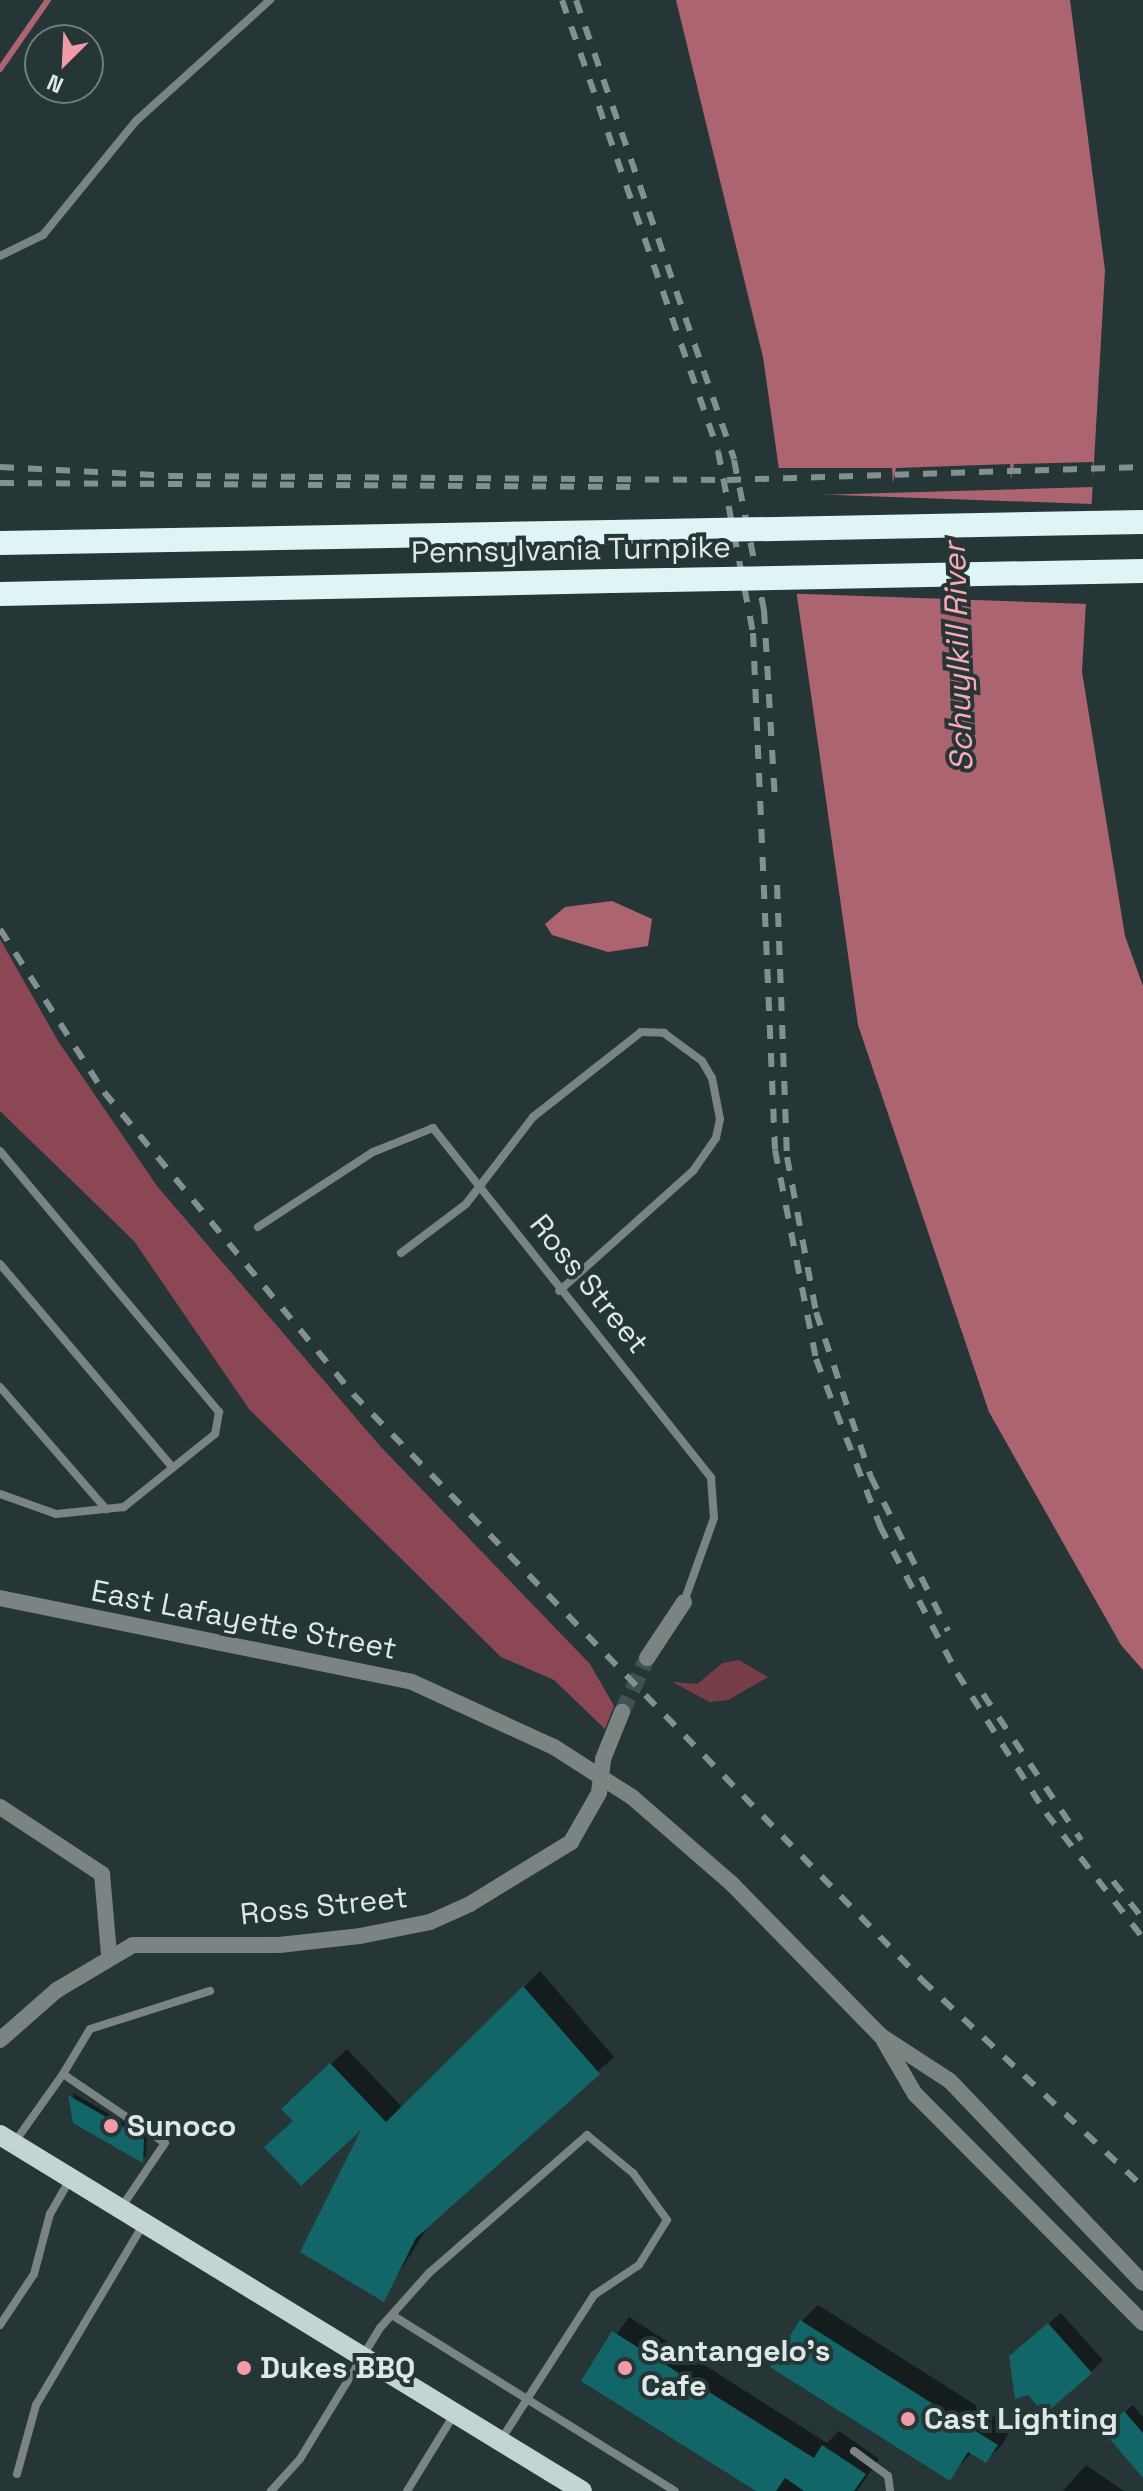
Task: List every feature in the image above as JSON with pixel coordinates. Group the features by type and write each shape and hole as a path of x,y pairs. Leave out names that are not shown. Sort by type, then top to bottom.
{"highway":[{"name":"Pennsylvania Turnpike","path":"0,543 1143,522"},
{"name":"Pennsylvania Turnpike","path":"0,594 1143,571"}],"main road":[{"path":"7,2139 582,2491"}],"street":[{"name":"East Lafayette Street","path":"0,1598 412,1682 554,1747 632,1797 732,1884 881,2036 950,2081 1143,2283"},
{"name":"Ross Street","path":"647,1658 684,1602"},
{"name":"Ross Street","path":"0,2040 109,1954 133,1945 279,1945 360,1936 430,1922 470,1904 571,1842 599,1793 603,1759 622,1712"},
{"path":"0,1807 102,1874 109,1954"},
{"name":"East Lafayette Street","path":"881,2036 915,2094 1143,2323"}],"lane":[{"path":"0,256 43,235 136,121 270,0"},
{"path":"401,1253 466,1204 478,1184 533,1117 641,1032 664,1033 702,1061 719,1098 709,1154 559,1291"},
{"name":"Ross Street","path":"258,1227 373,1152 433,1128 559,1291 711,1478 714,1518 684,1602"},
{"path":"0,1151 219,1412 215,1434 124,1507 56,1514 0,1494"},
{"path":"0,1264 173,1468"},
{"path":"0,1387 106,1509"},
{"path":"7,2139 63,2074 90,2029 210,1991"},
{"path":"63,2074 165,2143 121,2208"},
{"path":"271,2491 392,2315 429,2273 587,2135 633,2173 667,2220 639,2265 594,2295 500,2441"},
{"path":"0,2325 34,2274 50,2214 71,2178"},
{"path":"17,2474 36,2405 145,2222"},
{"path":"392,2315 675,2491"},
{"path":"407,2491 455,2413"},
{"path":"854,2451 888,2476 890,2491"}],"shaded area":[{"path":"0,939 58,1041 157,1186 380,1446 590,1664 614,1706 605,1729 554,1680 501,1657 249,1409 134,1241 0,1111"},
{"path":"739,1660 768,1677 728,1700 710,1702 672,1682 697,1684 723,1663"}],"water":[{"name":"Schuylkill River","path":"676,0 1070,0 1105,270 1082,672 1125,936 1143,986 1143,1670 1121,1645 989,1412 858,1025 763,357"},
{"path":"612,901 652,919 648,946 608,952 552,935 545,924 565,907"}],"pier":[{"path":"1093,462 1093,487 779,496 775,468 892,468 893,483 896,468 1010,464 1011,479 1014,464"},
{"path":"780,493 1092,504 1089,604 777,593"}],"building":[{"path":"523,1986 600,2074 416,2238 384,2302 300,2252 361,2130 301,2186 264,2147 293,2121 281,2109 330,2063 386,2122"},
{"path":"68,2095 144,2139 143,2163 73,2123"},
{"path":"800,2320 998,2445 986,2463 968,2452 950,2481 770,2367"},
{"path":"1048,2323 1092,2373 1045,2414 1028,2395 1015,2399 1009,2356"},
{"path":"612,2331 814,2458 822,2445 866,2474 854,2491 804,2491 785,2478 776,2491 756,2491 581,2381"},
{"path":"1124,2411 1143,2433 1143,2478 1103,2431"}],"waterway":[{"path":"0,69 48,0"}],"tunnel":[{"path":"622,1712 647,1658"}],"railway":[{"path":"562,0 718,451 753,633 775,1150 816,1359 880,1526 957,1673 1046,1813 1143,1938"},
{"path":"576,0 734,460 764,610 775,801"},
{"path":"0,467 169,476 727,480 1143,467"},
{"path":"0,483 644,487"},
{"path":"777,885 787,1157 816,1312 871,1477 948,1631"},
{"path":"0,929 104,1092 353,1394 922,1980 1143,2187"},
{"path":"983,1694 1081,1840"},
{"path":"1113,1881 1143,1919"}],"place":[{"name":"Sunoco","path":"111,2126"},
{"name":"Dukes BBQ","path":"244,2368"},
{"name":"Santangelo's Cafe","path":"625,2368"},
{"name":"Cast Lighting","path":"908,2419"}]}
